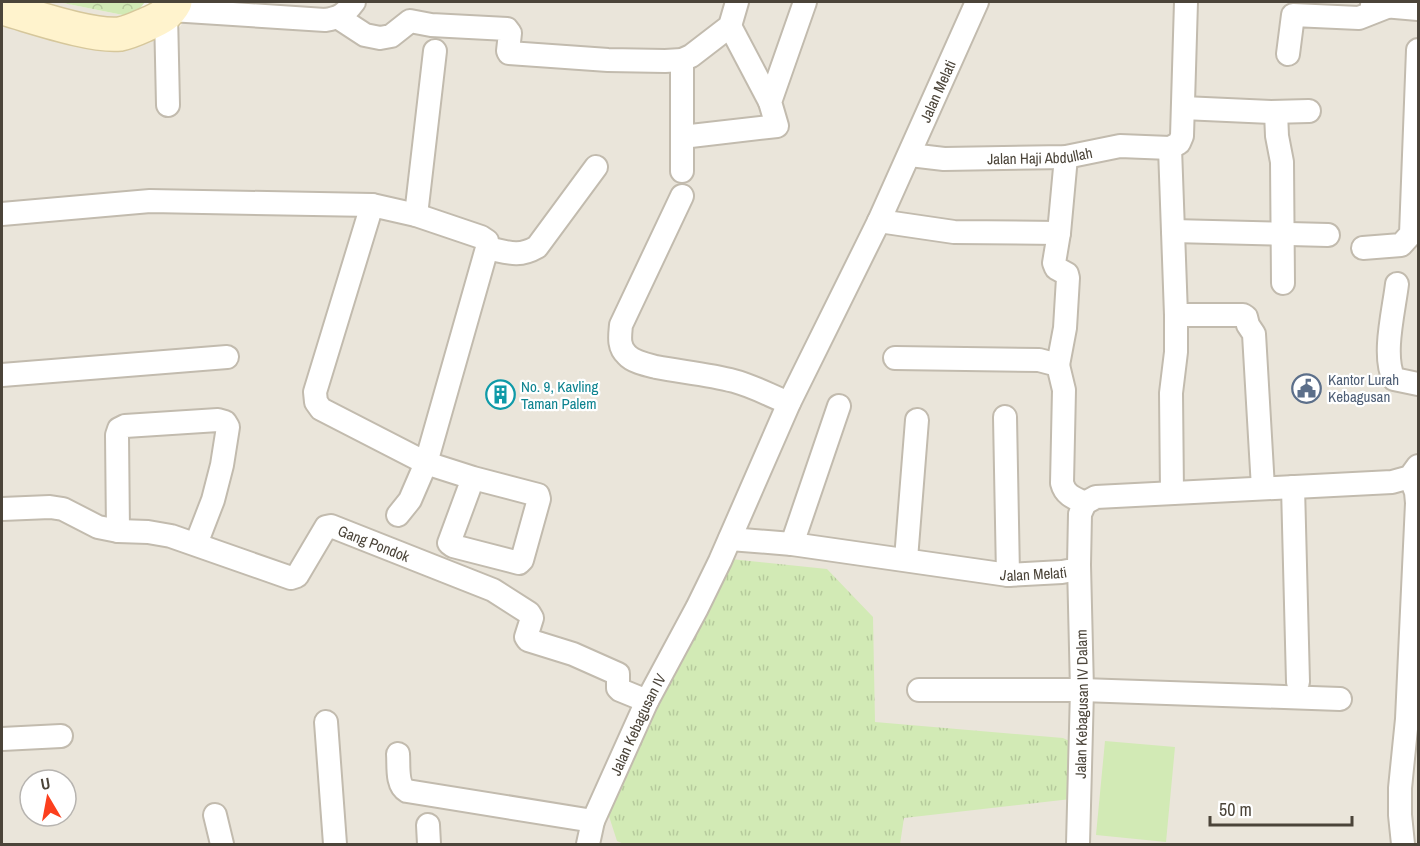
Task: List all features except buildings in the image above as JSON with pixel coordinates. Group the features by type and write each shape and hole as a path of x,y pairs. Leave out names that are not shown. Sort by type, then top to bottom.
{"main road":[{"path":"2,8 111,34 134,30 154,21 170,9"}],"street":[{"path":"168,105 170,9 325,20 346,10 365,35 380,38 391,36 410,21 415,21 431,25 507,29 510,33 507,51 509,52 608,60 665,61 682,60 691,56 730,26 737,2"},
{"path":"770,102 805,2"},
{"name":"Jalan Melati","path":"697,608 730,539 789,403 910,155 977,2"},
{"path":"1172,493 1171,393 1176,352 1176,315 1170,148 1179,143 1182,136 1186,2"},
{"path":"1288,54 1293,15 1359,18 1378,4 1419,9"},
{"path":"682,137 777,126 770,102 730,26"},
{"path":"1364,248 1401,246 1411,234 1419,50"},
{"path":"416,215 435,51"},
{"path":"682,60 682,171"},
{"path":"1183,108 1309,111"},
{"path":"1276,112 1277,136 1282,162 1283,283"},
{"name":"Jalan Haji Abdullah","path":"910,155 944,159 1066,157 1120,146 1170,148"},
{"path":"1066,157 1054,263 1056,268 1067,274 1068,282 1065,328 1058,365 1064,390 1062,483 1068,495 1085,503 1096,497 1392,482 1414,472 1417,503 1407,727 1400,788 1403,844"},
{"path":"487,248 517,254 529,252 537,247 596,167"},
{"path":"682,196 621,325 619,340 622,350 628,358 652,366 736,382 789,403"},
{"path":"2,214 150,201 372,205 416,215 481,237 486,241 487,248 426,463 410,500 398,515"},
{"path":"372,205 315,392 316,402 321,409 426,463 473,478"},
{"path":"879,221 954,232 1059,233"},
{"path":"1173,231 1328,235"},
{"path":"1397,284 1388,357 1390,371 1394,379 1419,384"},
{"path":"1176,315 1220,314 1246,317 1254,334 1263,488"},
{"path":"2,375 227,357"},
{"path":"895,358 1039,360 1058,365"},
{"path":"792,544 839,406"},
{"path":"1005,417 1008,575"},
{"path":"118,531 117,435 119,429 125,426 218,420 225,422 228,427 220,474 213,500 196,544"},
{"path":"906,559 918,420"},
{"path":"1293,487 1298,682"},
{"name":"Jalan Melati","path":"730,539 792,544 1008,575 1062,572 1073,570 1079,565 1080,514 1085,503"},
{"name":"Gang Pondok","path":"2,509 63,509 98,527 118,531 148,532 196,544 295,578 326,527 331,526 493,590 532,618 526,637 528,640 606,667 618,674 620,690 646,701"},
{"name":"Jalan Kebagusan IV Dalam","path":"1078,844 1082,690 1079,565"},
{"name":"Jalan Kebagusan IV","path":"588,844 592,821 646,701 697,608"},
{"path":"919,690 1082,690 1340,699"},
{"path":"326,722 335,844"},
{"path":"2,739 61,736"},
{"path":"398,754 400,783 407,791 592,821"},
{"path":"214,816 222,844"}],"shaded area":[{"path":"2,2 58,2 133,17 177,31 191,10 192,2 1418,2 1418,844 2,844"}],"green space":[{"path":"58,2 145,2 133,17"},
{"path":"731,559 827,569 873,617 875,722 1063,738 1076,744 1071,799 904,818 900,844 624,844 617,841 606,807 700,625"},
{"path":"1105,741 1175,747 1166,842 1096,835"}],"place":[{"name":"Kantor Lurah Kebagusan","path":"1307,388"},
{"name":"No. 9, Kavling Taman Palem","path":"500,395"}]}
